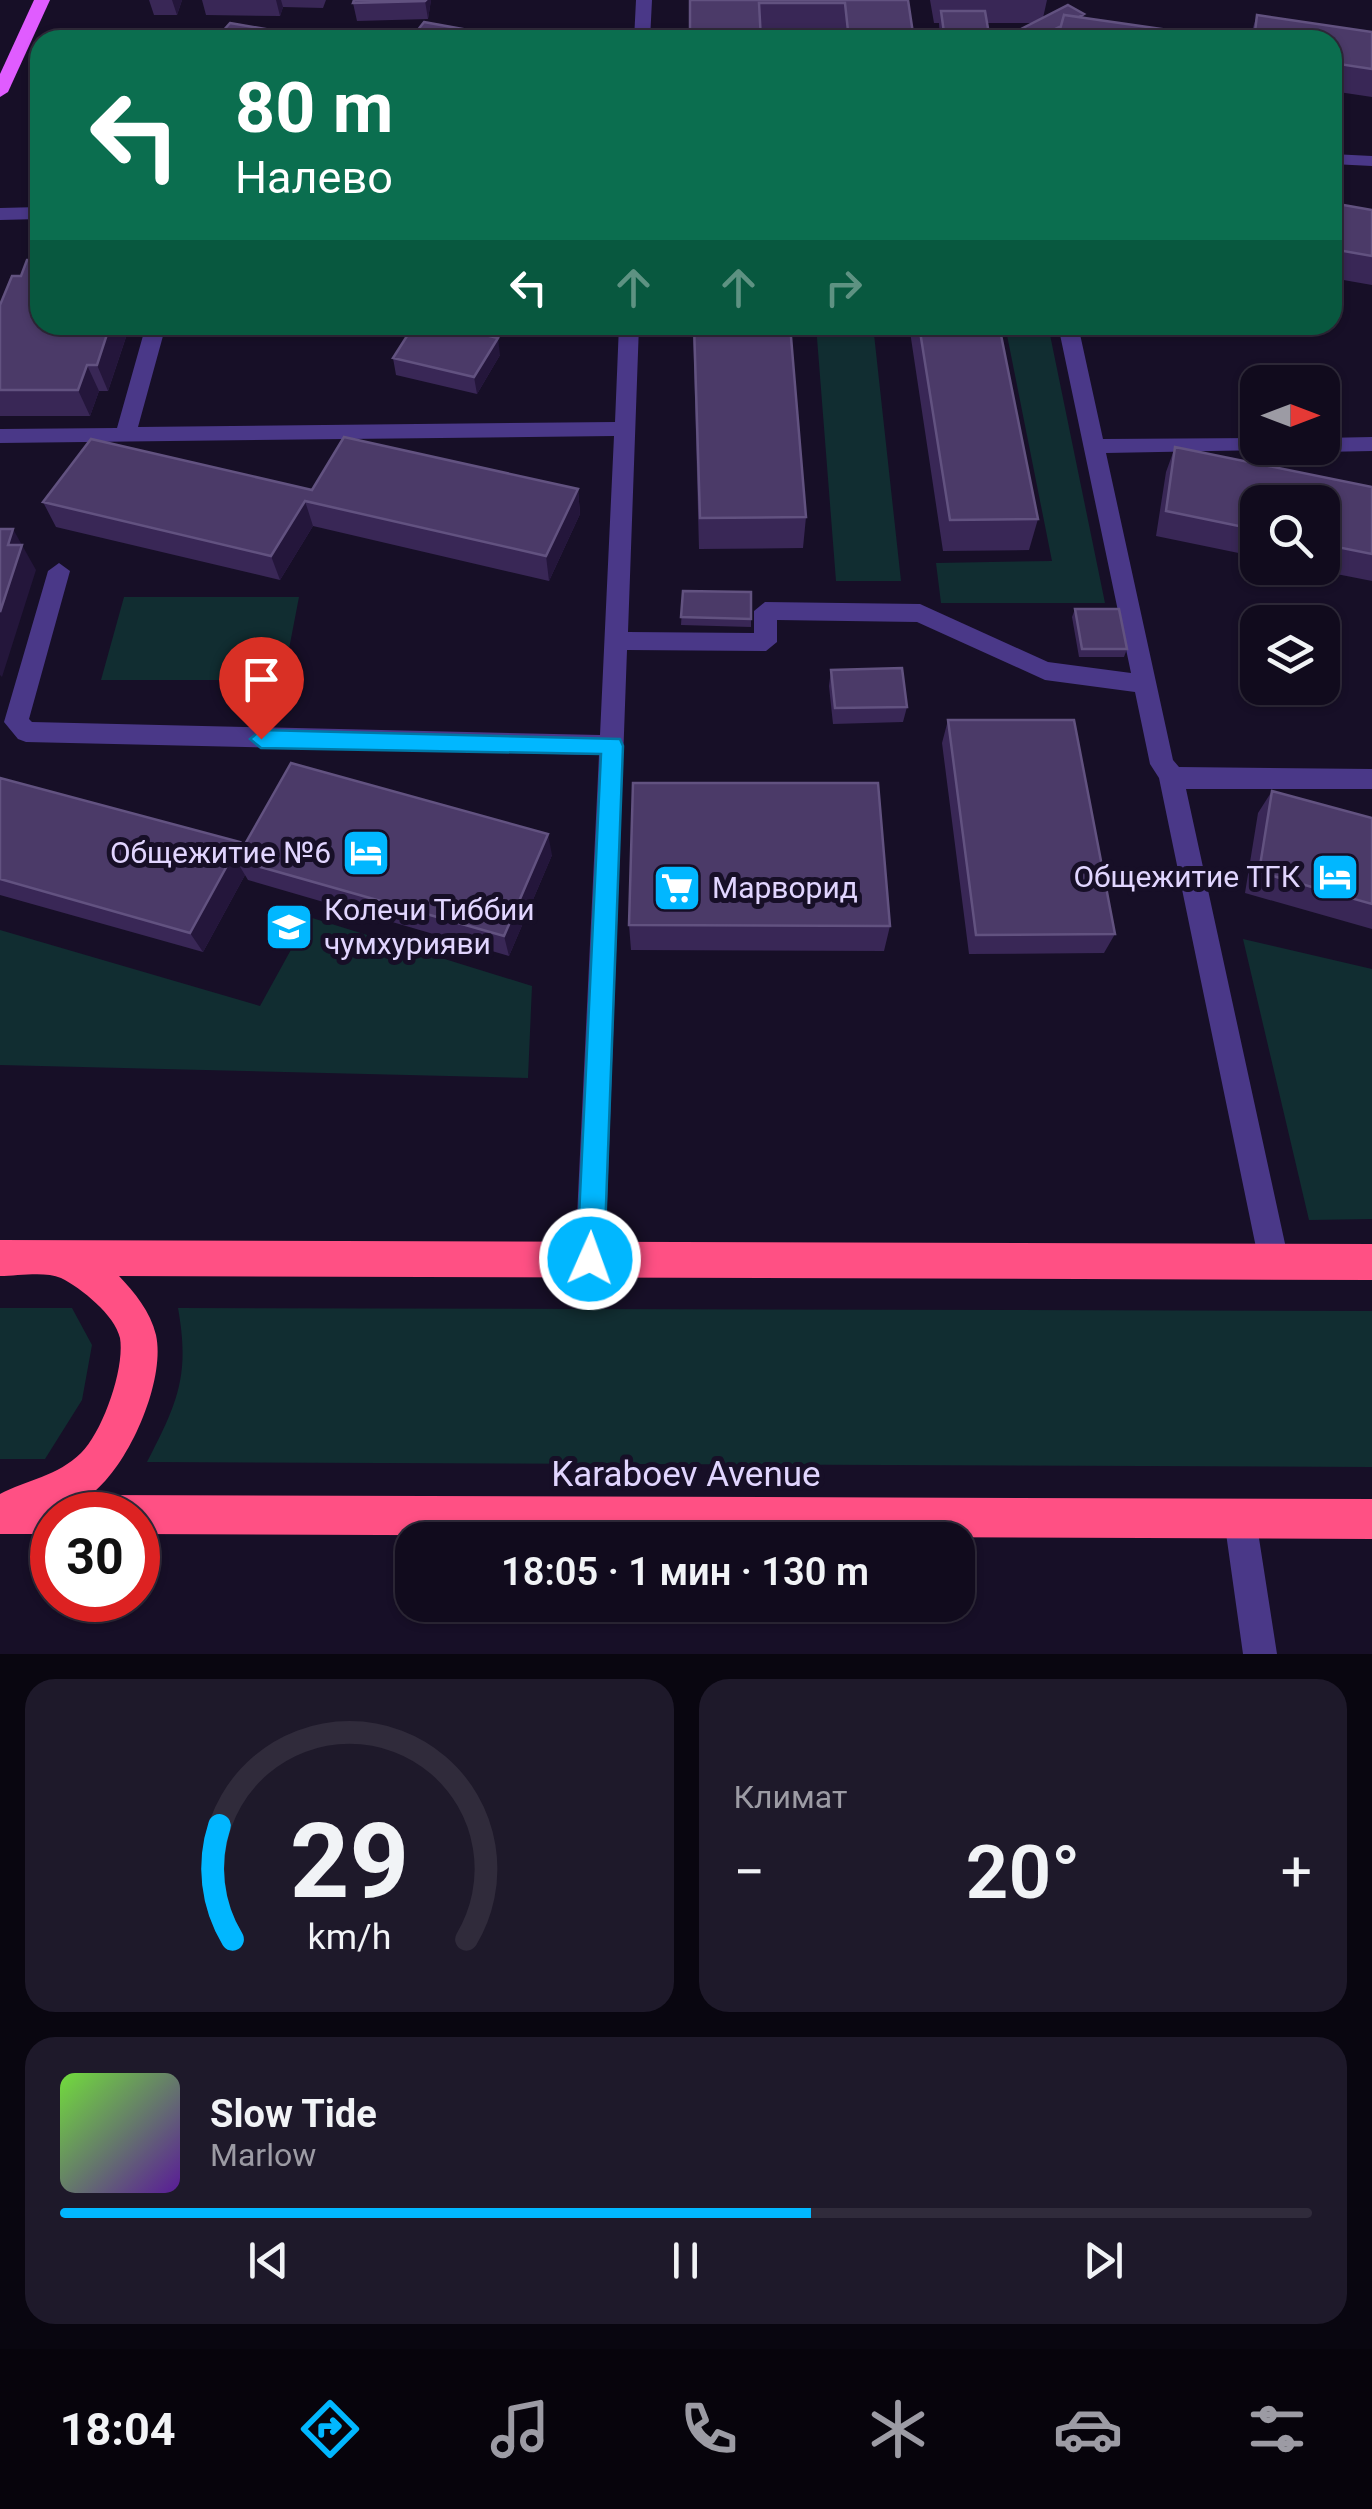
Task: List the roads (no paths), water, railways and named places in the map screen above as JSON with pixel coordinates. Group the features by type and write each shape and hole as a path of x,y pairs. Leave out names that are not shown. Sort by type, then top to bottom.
{"highway":[{"path":"0,1242 61,1258 112,1293 138,1337 128,1408 103,1459 55,1494 0,1512"},
{"path":"0,1258 1372,1262"},
{"name":"Karaboev Avenue","path":"0,1512 1372,1519"}],"main road":[{"path":"0,92 42,0"}],"street":[{"path":"642,30 644,0"},
{"path":"1342,159 1372,161"},
{"path":"0,214 30,213"},
{"path":"125,436 153,335"},
{"path":"590,1259 628,335"},
{"path":"1070,335 1143,684 1162,764 1170,774 1274,1262"},
{"path":"0,436 624,429"},
{"path":"1340,445 1372,444"},
{"path":"1094,446 1240,445"},
{"path":"59,572 16,722 26,732 612,746"},
{"path":"616,641 766,642 765,611 920,613 1045,671 1143,684"},
{"path":"1170,774 1182,779 1372,779"},
{"path":"1240,1519 1260,1654"}],"place":[{"name":"Общежитие №6","path":"366,853"},
{"name":"Общежитие ТГК","path":"1335,877"},
{"name":"Марворид","path":"677,888"},
{"name":"Колечи Тиббии чумхурияви","path":"289,927"}]}
